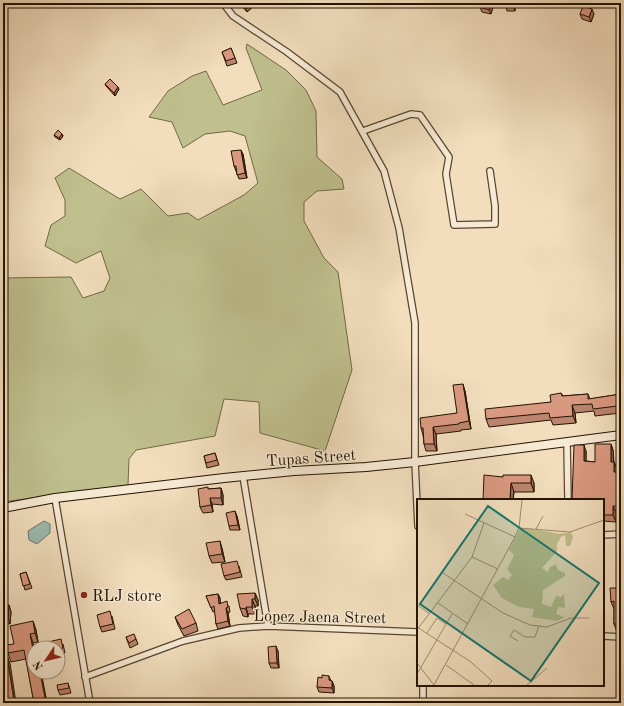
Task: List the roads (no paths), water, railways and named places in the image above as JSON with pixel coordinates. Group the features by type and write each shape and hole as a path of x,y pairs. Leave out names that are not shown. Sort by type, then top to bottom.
{"street":[{"path":"223,3 232,16 287,52 340,92 384,171 399,228 415,322 415,462 417,505"},
{"path":"363,131 411,114 420,115 449,157 446,174 454,225 495,224 495,206 490,171"},
{"name":"Tupas Street","path":"3,508 55,498 243,476 415,462 567,443 621,434"},
{"path":"567,443 568,499"},
{"path":"243,476 268,626"},
{"path":"55,498 90,703"},
{"path":"604,535 621,534"},
{"name":"Lopez Jaena Street","path":"85,677 183,642 239,628 268,626 417,632"},
{"path":"604,636 621,637"},
{"path":"423,686 423,699"}],"place":[{"name":"RLJ store","path":"84,595"}]}
